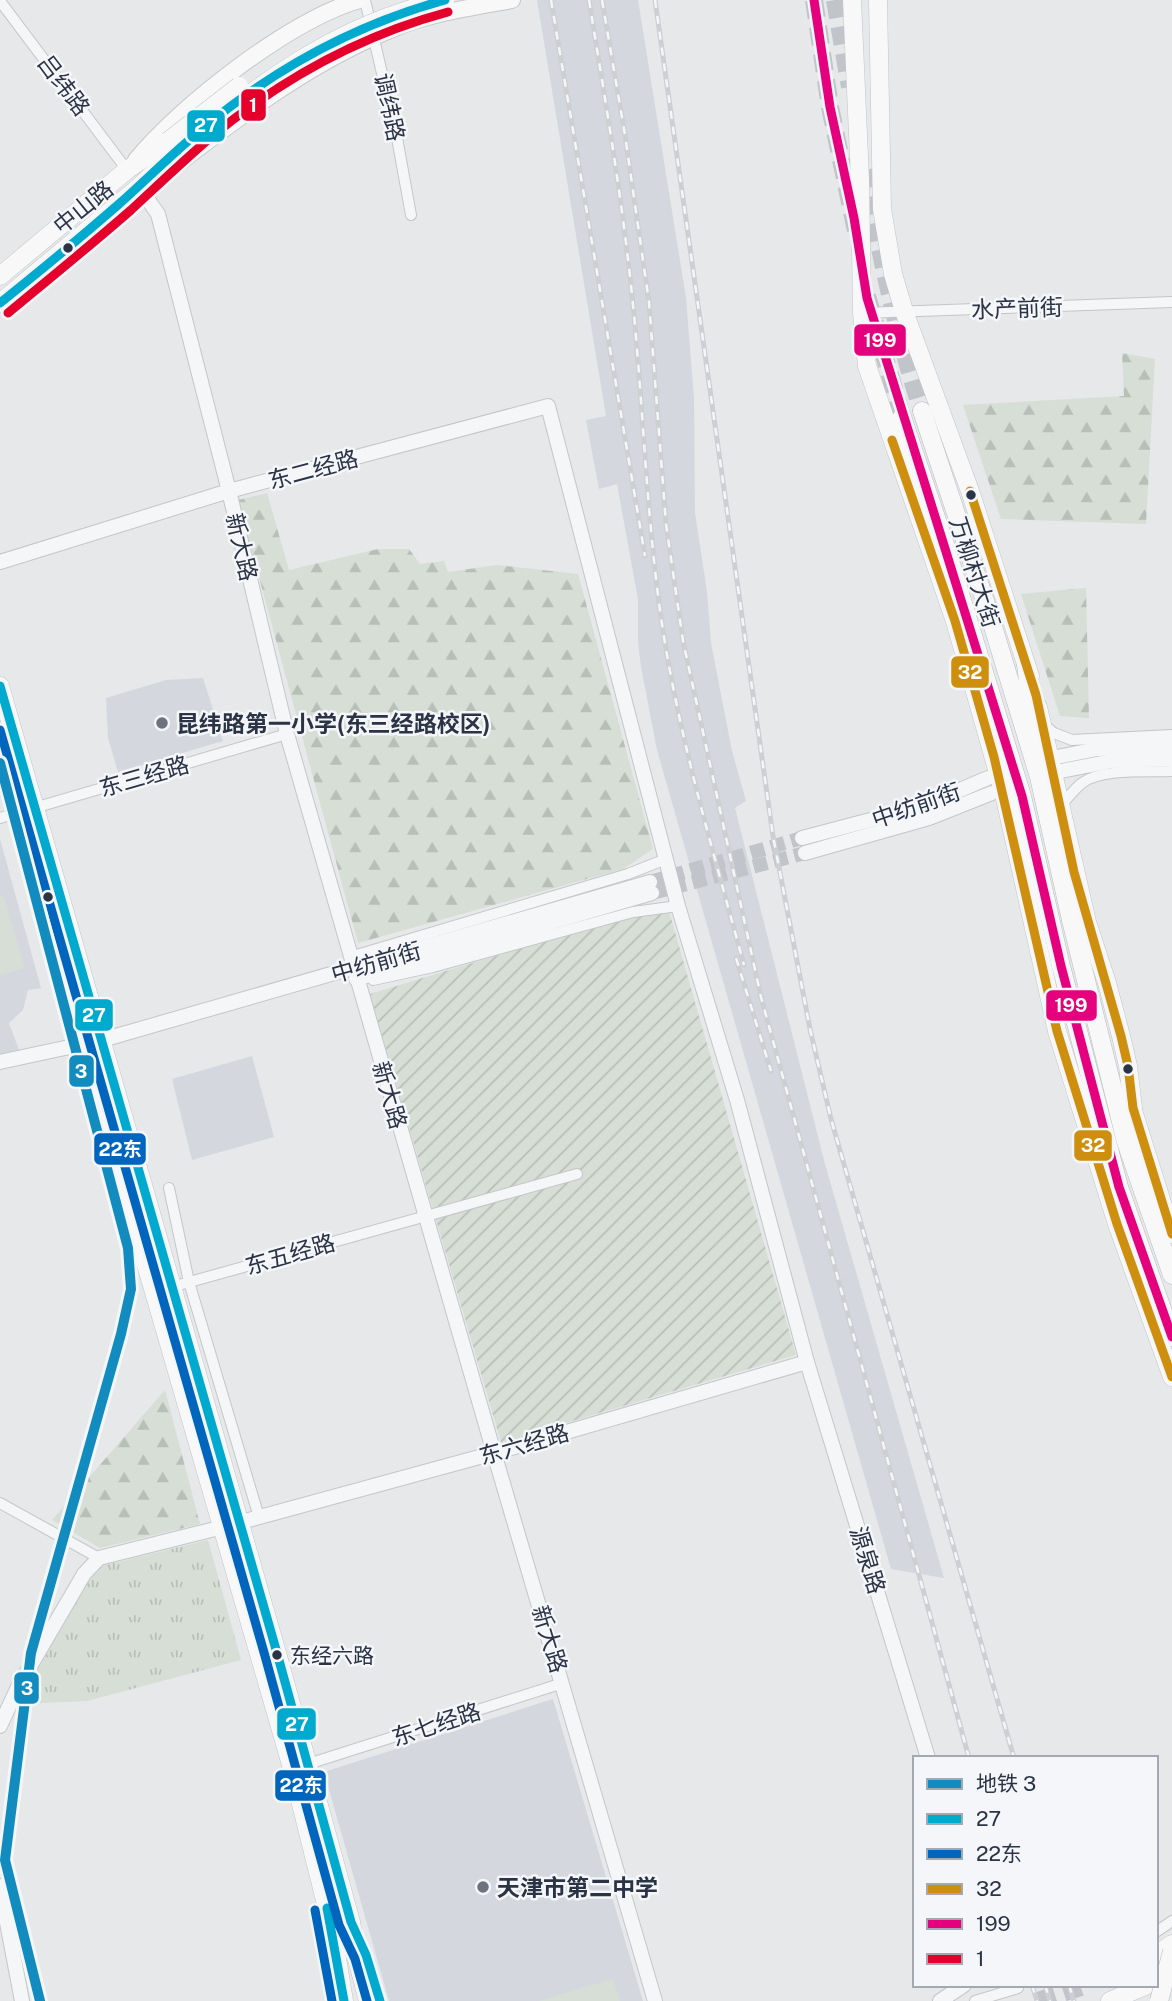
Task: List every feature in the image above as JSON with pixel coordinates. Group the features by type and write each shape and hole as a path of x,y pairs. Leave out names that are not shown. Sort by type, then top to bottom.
{"main road":[{"path":"127,170 151,142 207,92 275,43 338,4 362,0"},
{"path":"172,146 256,74 343,23 402,0"},
{"path":"172,146 313,52 369,24 445,0"},
{"path":"139,187 172,168 287,83 375,37 431,17 512,0"},
{"path":"852,0 860,166 862,313 867,366 954,621 1004,794 1058,1031 1117,1224 1172,1377"},
{"path":"878,0 882,209 891,264 904,311 971,491 1026,664 1087,922 1121,1036 1133,1108"},
{"name":"中山路","path":"0,276 127,170 172,146"},
{"name":"中山路","path":"0,303 139,187 172,146"},
{"name":"万柳村大街","path":"922,411 987,607 1039,777 1116,1102 1139,1182 1172,1275"},
{"name":"万柳村大街","path":"902,417 943,538 1017,778 1061,966 1119,1187 1172,1337"},
{"path":"1026,664 1039,777"},
{"path":"969,671 1017,778"},
{"path":"0,685 172,1286 332,1928 344,2001"},
{"path":"0,761 7,815 81,1044 172,1286"},
{"path":"1071,920 1093,976 1114,1056 1172,1234"},
{"path":"1061,966 1061,992 1079,1099"},
{"path":"232,1525 308,1764 351,1922 356,1955 368,2000"},
{"path":"332,1928 343,1955 368,2000"},
{"path":"1157,2001 1172,1951"},
{"path":"1110,2001 1142,1987"}],"street":[{"name":"调纬路","path":"362,0 375,37 411,215"},
{"name":"吕纬路","path":"0,1 127,170"},
{"name":"新大路","path":"139,187 158,214 229,491 287,734 655,2001"},
{"name":"水产前街","path":"862,313 1172,302"},
{"name":"东二经路","path":"0,562 229,491 548,406"},
{"name":"源泉路","path":"548,406 678,906 737,1100 807,1362 927,1756"},
{"path":"1041,722 1054,733 1072,740 1172,735"},
{"name":"东三经路","path":"7,815 287,734"},
{"path":"1172,746 1097,750 1059,764 1172,759"},
{"path":"1059,808 1085,781 1093,778 1128,772 1172,771"},
{"name":"中纺前街","path":"988,778 920,807 803,845 929,818 992,793"},
{"path":"353,968 666,859"},
{"name":"中纺前街","path":"0,1062 102,1040 353,968 651,888"},
{"path":"353,968 374,980 433,967 633,912 678,906"},
{"name":"东五经路","path":"172,1286 577,1174"},
{"path":"169,1188 172,1286 259,1517"},
{"name":"东六经路","path":"99,1558 232,1525 494,1453 807,1362"},
{"path":"0,1503 99,1558 85,1574 18,1687 0,1726"},
{"name":"东七经路","path":"308,1764 563,1683"},
{"path":"0,1886 4,1922 22,2001"},
{"path":"940,2001 961,1987"},
{"path":"975,2001 1018,1988"},
{"path":"1157,2001 1172,1990"}],"shaded area":[{"path":"537,0 638,0 686,298 694,399 695,513 707,592 711,643 732,751 746,801 735,808 825,1164 944,1578 891,1569 657,750 641,667 638,599 617,484 599,489 586,420 606,416"},
{"name":"昆纬路第一小学(东三经路校区)","path":"203,678 223,741 118,772 108,738 106,698 166,680"},
{"path":"0,839 41,988 28,990 23,1010 9,1023 19,1050 0,1056"},
{"path":"252,1056 274,1137 192,1160 172,1079"},
{"name":"天津市第二中学","path":"553,1699 643,2001 389,2001 324,1772"}],"green space":[{"path":"1122,353 1155,359 1146,524 1001,519 963,405 1124,396"},
{"path":"267,493 289,570 378,549 409,549 420,564 444,561 448,572 497,565 578,574 653,849 623,869 358,943 238,500"},
{"path":"1086,588 1089,718 1060,716 1021,594"},
{"path":"3,895 25,968 0,975 0,896"},
{"path":"667,904 796,1355 501,1442 370,994"},
{"path":"165,1390 200,1524 100,1548 52,1520"},
{"path":"208,1540 241,1660 87,1701 18,1704 87,1583 101,1566"},
{"path":"613,1979 620,2001 538,2001"}],"tunnel":[{"path":"814,0 830,107 856,231"},
{"path":"835,0 850,87"},
{"path":"865,170 889,292 922,411"},
{"path":"867,296 902,417"},
{"path":"650,882 802,838"},
{"path":"652,893 805,853"},
{"path":"1038,2001 1081,1987"}],"railway":[{"path":"551,0 645,556"},
{"path":"589,0 630,275 649,513 663,631 689,758 744,965"},
{"path":"602,0 649,302 666,524 683,641 761,997 968,1756"},
{"path":"655,0 773,836 810,1029 831,1119 1013,1756"},
{"path":"736,958 771,1071"},
{"path":"1033,1987 1037,2001"},
{"path":"1046,1987 1050,2001"},
{"path":"1070,1987 1074,2001"}],"metro line":[{"name":"3","path":"0,763 128,1248 131,1289 121,1334 31,1653 5,1860 40,2001"}],"transit line":[{"name":"27","path":"0,303 104,217 202,129 258,87 316,51 347,36 411,10 445,0"},
{"name":"199","path":"814,0 830,107 854,218 867,298 1022,796 1061,966 1119,1187 1172,1337"},
{"name":"1","path":"8,313 116,223 210,138 265,97 352,47 448,12"},
{"name":"32","path":"892,440 955,621 994,757 1057,1031 1117,1224 1172,1377"},
{"name":"32","path":"970,491 1036,695 1074,872 1121,1036 1133,1108 1172,1234"},
{"name":"27","path":"0,686 277,1653 351,1922 366,1955 380,2001"},
{"name":"22东","path":"0,730 265,1656 339,1925 355,1959 367,2001"},
{"name":"27","path":"327,1908 344,2001"},
{"name":"22东","path":"315,1910 332,2001"}],"place":[{"name":"昆纬路第一小学(东三经路校区)","path":"162,723"},
{"name":"东经六路","path":"277,1655"},
{"name":"天津市第二中学","path":"483,1887"}]}
